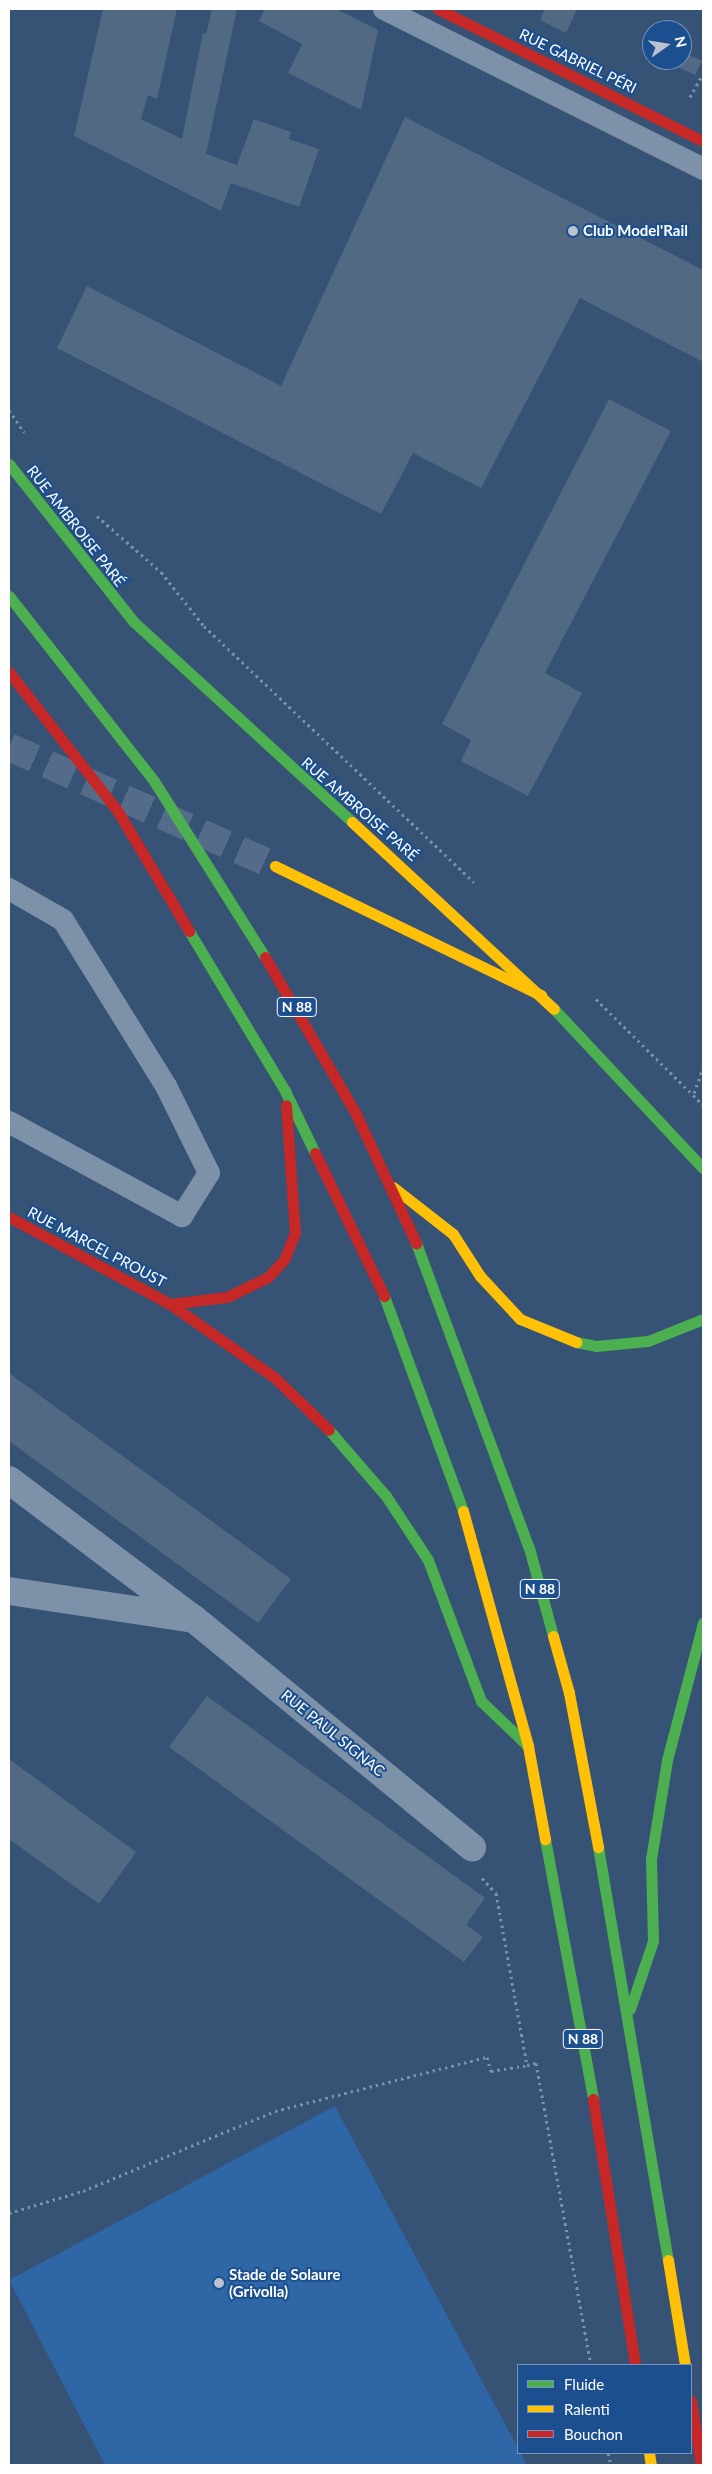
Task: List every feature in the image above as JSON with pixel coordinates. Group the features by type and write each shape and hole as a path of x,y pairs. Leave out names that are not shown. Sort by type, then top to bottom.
{"main road":[{"name":"RUE GABRIEL PÉRI","path":"438,9 703,141"},
{"name":"RUE AMBROISE PARÉ","path":"9,464 134,622 541,994 703,1168"},
{"name":"N 88","path":"9,596 154,781 217,875 289,993 388,1184 434,1283 529,1548 569,1694 629,2013 685,2364"},
{"name":"N 88","path":"9,672 117,810 285,1091 385,1297 447,1460 490,1600 528,1746 589,2074 635,2364"},
{"path":"276,866 541,994"},
{"path":"170,1304 226,1297 268,1277 284,1260 295,1233 285,1091"},
{"path":"388,1184 453,1234 480,1276 520,1319 560,1339 596,1346 648,1341 703,1319"},
{"name":"RUE MARCEL PROUST","path":"9,1217 170,1304 274,1377 340,1440 386,1496 428,1560 481,1701 528,1746"},
{"path":"629,2013 653,1941 651,1859 667,1760 703,1622"},
{"path":"692,2407 701,2465"}],"street":[{"name":"RUE PAUL SIGNAC","path":"9,1480 194,1619 472,1847"},
{"path":"9,1592 194,1619"}],"lane":[{"path":"384,9 703,169"},
{"path":"9,889 63,920 166,1086 209,1174 182,1216 9,1122"}],"path":[{"path":"9,410 26,434"},
{"path":"88,508 161,572 204,626 478,887"},
{"path":"594,997 694,1093 703,1105"},
{"path":"694,1093 703,1068"},
{"path":"472,1847 482,1880 496,1893 527,2065"},
{"path":"9,2213 83,2191 275,2111 487,2057 491,2072 536,2063 591,2364"}],"shaded area":[{"name":"Stade de Solaure (Grivolla)","path":"335,2106 517,2446 517,2454 521,2454 527,2465 105,2465 9,2280"}],"building":[{"path":"103,9 177,9 157,99 148,95 141,119 182,139 203,33 206,34 212,9 237,9 206,154 237,165 254,119 291,132 289,139 319,149 299,207 231,183 221,211 74,136"},
{"path":"265,9 336,9 378,30 361,110 288,73 302,44 259,21"},
{"path":"545,9 577,9 566,33 540,20"},
{"path":"692,56 702,61 695,75 684,70 692,70"},
{"path":"405,117 703,270 703,362 580,298 481,488 413,453 381,514 57,348 87,286 281,386"},
{"path":"609,399 671,431 545,673 582,693 528,796 461,761 471,740 442,724"},
{"path":"9,1373 291,1579 258,1623 9,1441"},
{"path":"207,1696 485,1898 466,1925 483,1937 464,1962 169,1747"},
{"path":"9,1759 136,1852 99,1904 9,1839"}],"tunnel":[{"path":"9,747 275,866"}],"traffic: fast":[{"path":"9,464 134,622 352,822"},
{"path":"9,596 154,781 265,957"},
{"path":"189,931 285,1091 315,1153"},
{"path":"554,1009 703,1168"},
{"path":"416,1243 529,1548 553,1636"},
{"path":"384,1296 463,1511"},
{"path":"576,1342 596,1346 648,1341 703,1319"},
{"path":"329,1430 386,1496 428,1560 481,1701 528,1746"},
{"path":"630,2009 653,1941 651,1859 667,1760 703,1623"},
{"path":"545,1839 593,2099"},
{"path":"598,1847 668,2260"}],"traffic: slow":[{"path":"352,822 554,1009"},
{"path":"275,866 541,995"},
{"path":"393,1187 453,1234 480,1276 520,1319 576,1342"},
{"path":"463,1511 528,1746 545,1839"},
{"path":"553,1636 569,1693 598,1847"},
{"path":"668,2260 685,2364"},
{"path":"649,2454 651,2465"}],"traffic: jam":[{"path":"438,9 703,141"},
{"path":"9,672 117,810 189,931"},
{"path":"265,957 355,1112 416,1243"},
{"path":"170,1304 227,1297 268,1277 284,1260 295,1233 286,1105"},
{"path":"315,1153 384,1296"},
{"path":"9,1217 170,1304"},
{"path":"170,1304 274,1377 329,1430"},
{"path":"593,2099 635,2364"},
{"path":"692,2407 701,2465"}],"place":[{"name":"Club Model'Rail","path":"573,231"},
{"name":"Stade de Solaure (Grivolla)","path":"219,2283"}]}
